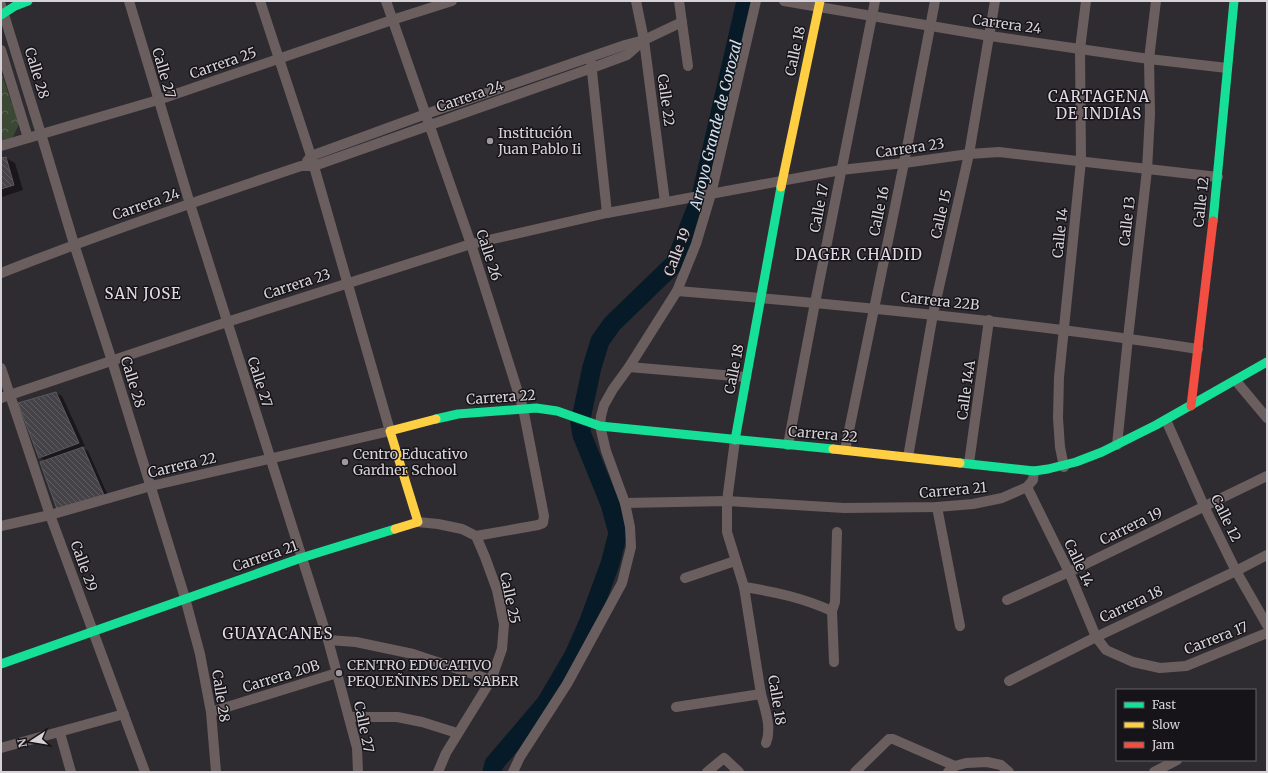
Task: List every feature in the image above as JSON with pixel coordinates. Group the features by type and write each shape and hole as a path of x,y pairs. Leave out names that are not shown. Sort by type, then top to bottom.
{"street":[{"path":"2,11 28,1"},
{"name":"Calle 27","path":"129,1 190,204 328,640 357,748 358,772"},
{"path":"260,1 311,156 390,431 418,522"},
{"name":"Calle 26","path":"386,1 471,244 523,408 544,516 543,523 476,536"},
{"name":"Carrera 25","path":"1,146 158,100 452,1"},
{"name":"Calle 22","path":"636,1 644,40 665,202"},
{"path":"679,1 688,66"},
{"name":"Calle 19","path":"600,426 604,405 677,291 696,244 756,1"},
{"name":"Carrera 24","path":"784,1 820,4 931,27 990,36 1227,68"},
{"name":"Calle 17","path":"788,444 875,1"},
{"name":"Calle 16","path":"845,450 904,163 935,1"},
{"name":"Calle 15","path":"908,456 933,314 969,154 995,1"},
{"name":"Calle 14","path":"1064,467 1060,447 1058,418 1059,377 1081,161 1080,49 1086,1"},
{"name":"Calle 13","path":"1117,445 1147,170 1150,114 1149,58 1156,1"},
{"name":"Calle 12","path":"1191,406 1218,177 1234,1"},
{"name":"Calle 18","path":"766,743 768,739 768,728 766,710 761,694 744,587 727,532 727,501 735,440 782,182 820,4"},
{"name":"Calle 28","path":"2,11 185,598 200,654 210,712 216,772"},
{"name":"Carrera 24","path":"301,166 311,156 426,114 591,63 627,55 644,40 682,22"},
{"name":"Calle 28","path":"1,50 28,138"},
{"path":"591,63 607,214"},
{"name":"Carrera 24","path":"1,273 74,244 190,204 301,166 314,166 430,126 591,63"},
{"name":"Carrera 23","path":"5,397 227,322 471,244 665,202 678,201 841,170 969,154 999,152 1218,177"},
{"name":"Carrera 22B","path":"677,291 815,302 989,320 1064,329 1198,349"},
{"name":"Calle 14A","path":"969,463 989,320"},
{"path":"1027,487 1033,480 1034,471 1064,467 1117,445 1166,420 1267,362"},
{"path":"629,367 746,377"},
{"name":"Calle 29","path":"1,368 5,397 145,772"},
{"path":"1236,381 1267,418"},
{"name":"Carrera 22","path":"1,526 50,515 151,486 458,414 523,408 557,411 600,426 908,456 1034,471"},
{"name":"Calle 12","path":"1166,420 1204,506 1236,571 1267,625"},
{"path":"513,772 520,757 567,684 622,583 631,547 630,527 625,503 606,451 600,426"},
{"name":"Carrera 19","path":"1007,600 1069,572 1267,476"},
{"name":"Calle 14","path":"1027,487 1069,572 1096,636 1106,650"},
{"name":"Carrera 21","path":"625,503 727,501 844,508 938,507 973,504 1002,498 1027,487"},
{"path":"938,507 960,626"},
{"name":"Carrera 21","path":"1,664 93,630 302,558 418,522 462,529 476,536"},
{"path":"834,662 832,611 836,602 837,532"},
{"name":"Calle 25","path":"438,772 457,733 491,680 502,649 504,624 497,590 476,536"},
{"name":"Carrera 18","path":"1009,681 1096,636 1267,555"},
{"path":"685,578 735,561"},
{"path":"744,587 777,592 820,605 832,611"},
{"name":"Carrera 17","path":"1106,650 1133,662 1160,668 1186,666 1267,633"},
{"path":"328,640 356,642 413,654 491,680"},
{"name":"Carrera 20B","path":"210,712 337,673"},
{"path":"676,707 761,694"},
{"path":"1,748 60,733 124,714"},
{"path":"349,717 397,717 422,722 457,733"},
{"path":"60,733 71,772"},
{"path":"855,772 889,739 893,739 951,769 966,763 987,762 1001,765 1008,772"},
{"path":"708,772 724,758 740,772"},
{"path":"1158,771 1176,761"}],"green space":[{"path":"1,72 19,124 12,139 1,142"}],"building":[{"path":"6,157 14,185 1,189 1,158"},
{"path":"56,392 79,443 39,458 18,403"},
{"path":"83,447 104,495 57,509 40,462"}],"waterway":[{"name":"Arroyo Grande de Corozal","path":"492,772 494,764 546,703 574,655 589,621 610,564 618,533 610,504 582,435 580,423 592,367 600,341 612,324 675,263 701,196 746,1"}],"traffic: fast":[{"path":"1,15 15,6 28,1"},
{"path":"1213,221 1234,1"},
{"path":"735,440 781,187"},
{"path":"960,463 1034,471 1076,462 1102,452 1156,425 1267,362"},
{"path":"436,419 458,414 536,408 557,411 600,426 833,449"},
{"path":"1,664 301,558 395,529"}],"traffic: slow":[{"path":"781,187 820,1"},
{"path":"395,529 418,522 390,431 436,419"},
{"path":"833,449 960,463"}],"traffic: jam":[{"path":"1191,406 1213,221"}],"place":[{"name":"Institución Juan Pablo Ii","path":"490,141"},
{"name":"Centro Educativo Gardner School","path":"345,462"},
{"name":"CENTRO EDUCATIVO PEQUEÑINES DEL SABER","path":"339,673"}],"district":[{"name":"CARTAGENA DE INDIAS","path":"1099,106"},
{"name":"DAGER CHADID","path":"859,255"},
{"name":"SAN JOSE","path":"143,294"},
{"name":"GUAYACANES","path":"278,634"}]}
